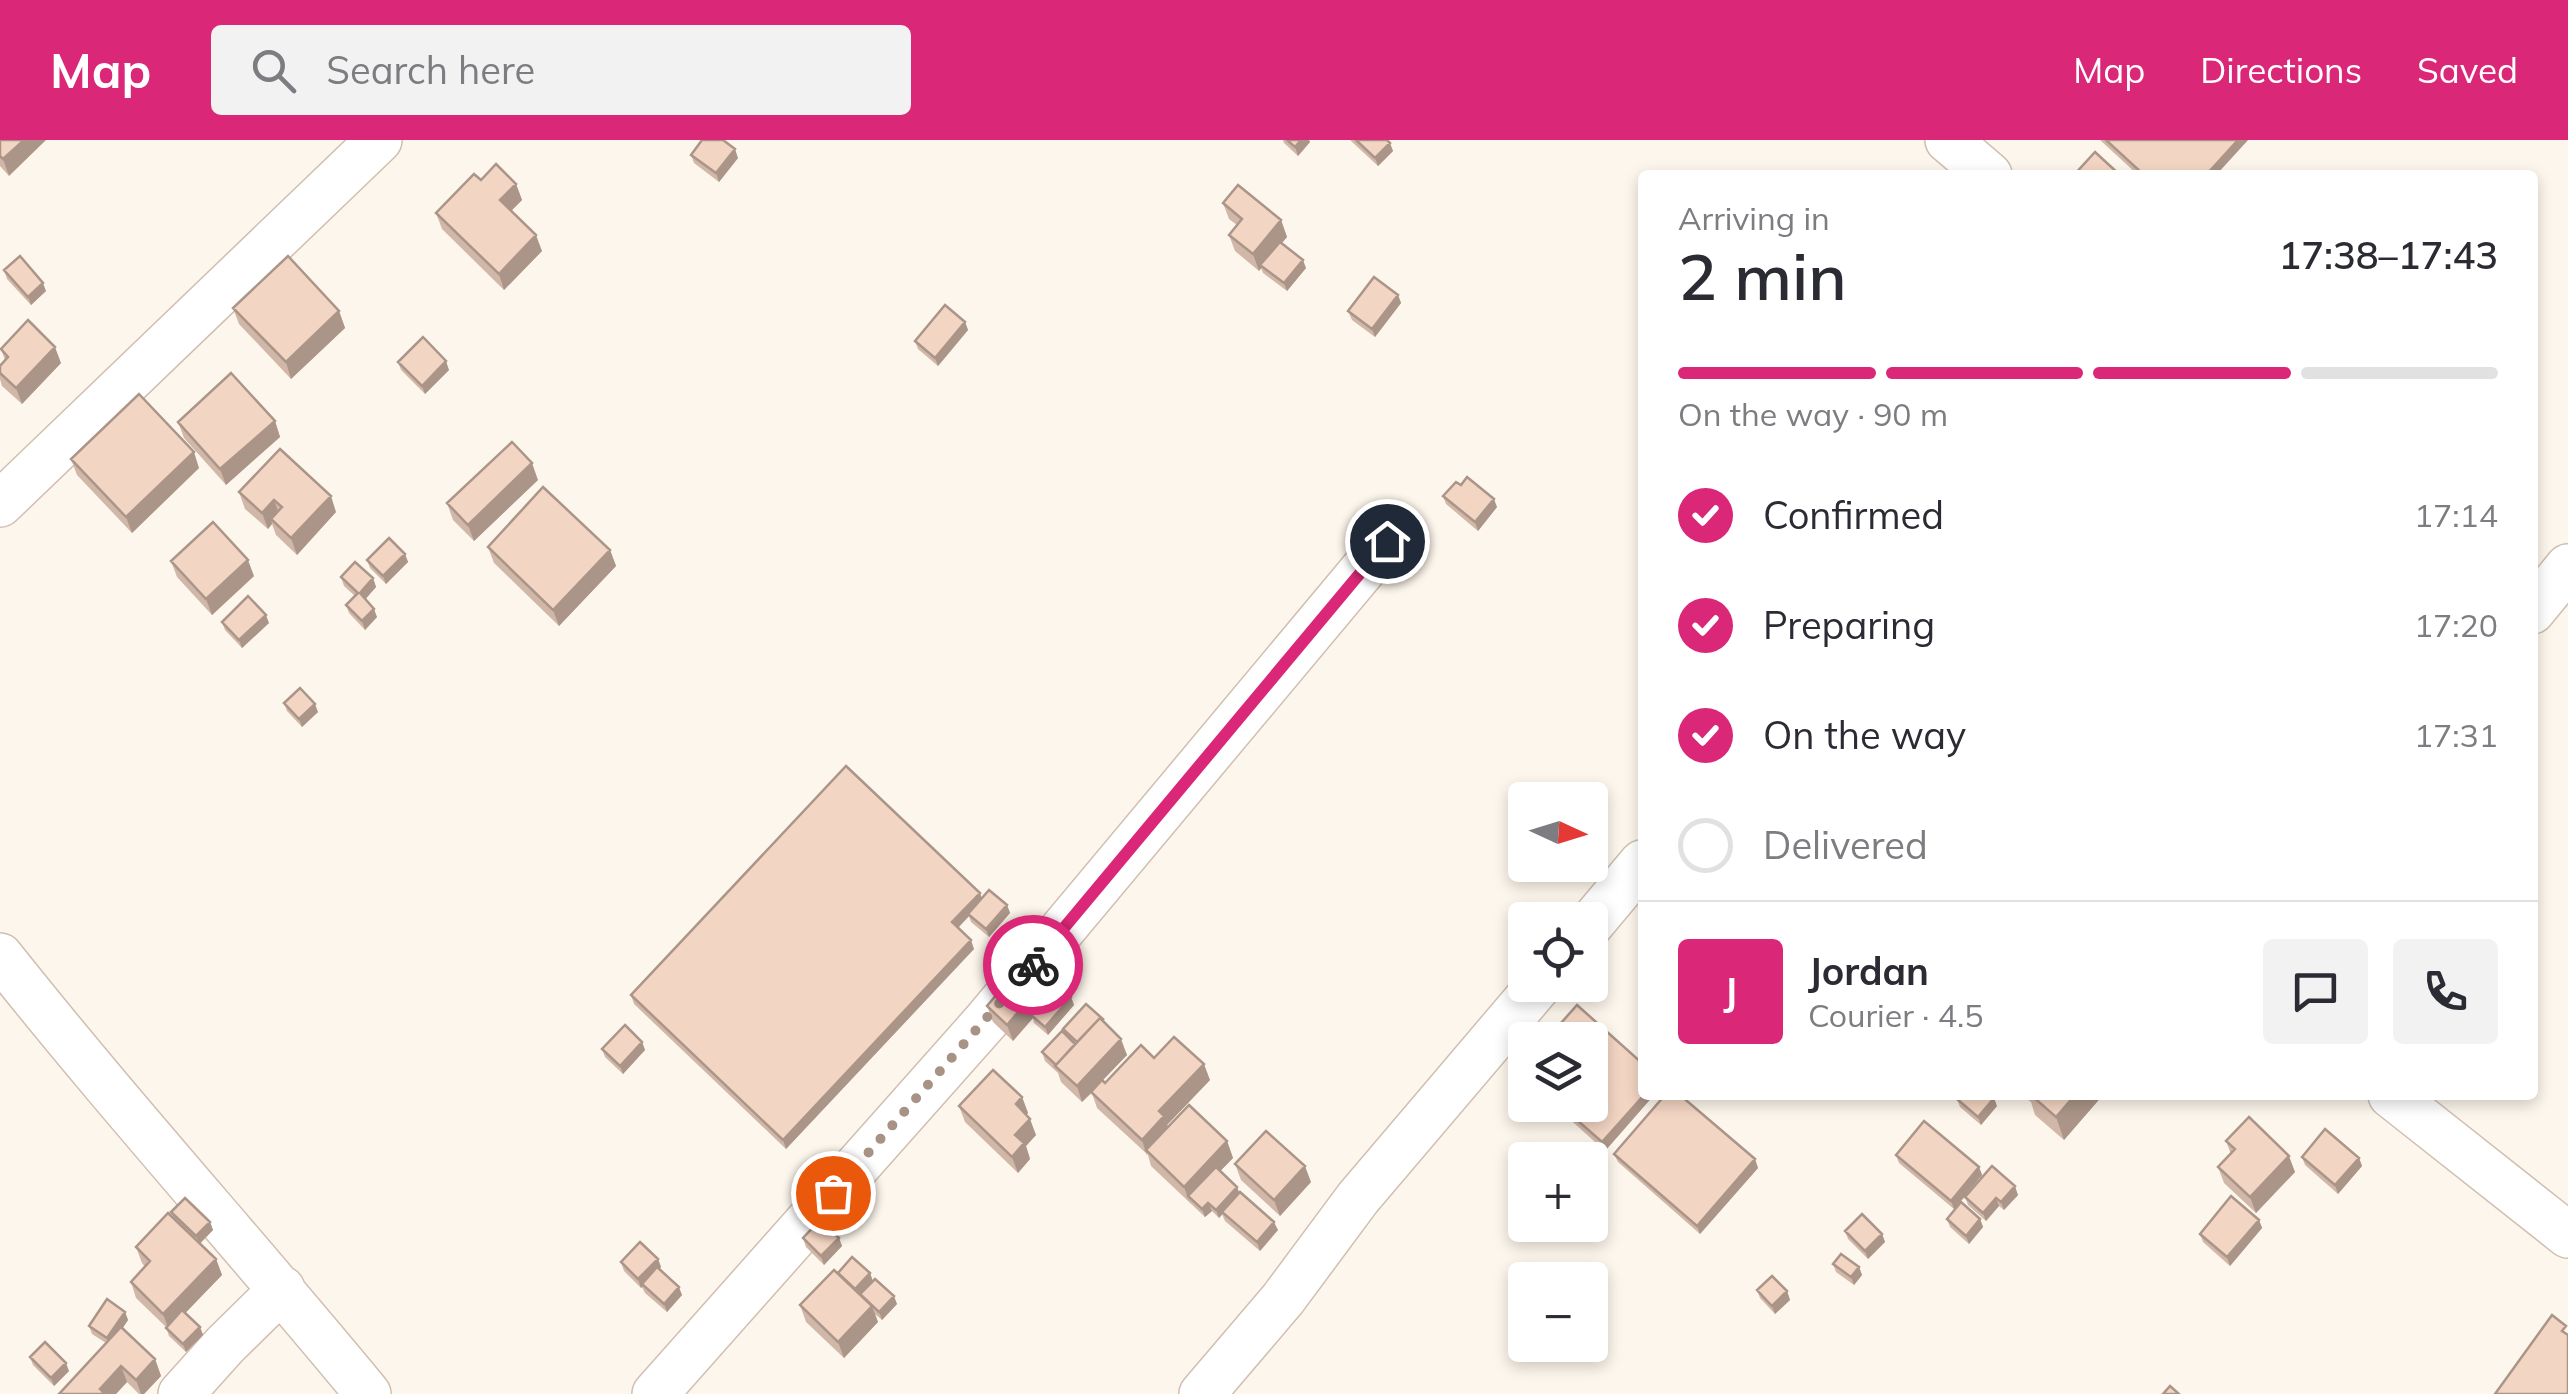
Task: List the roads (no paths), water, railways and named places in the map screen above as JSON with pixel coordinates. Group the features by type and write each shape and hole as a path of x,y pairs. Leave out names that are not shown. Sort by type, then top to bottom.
{"street":[{"path":"0,504 379,140"},
{"path":"1948,140 1983,170"},
{"path":"655,1394 986,1021 1387,541"},
{"path":"2538,604 2568,567"},
{"path":"1608,903 1638,868"},
{"path":"0,956 90,1070 282,1289 368,1394"},
{"path":"1202,1394 1283,1299 1358,1198 1525,1002"},
{"path":"2396,1100 2568,1234"},
{"path":"181,1394 224,1344 282,1289"}]}
